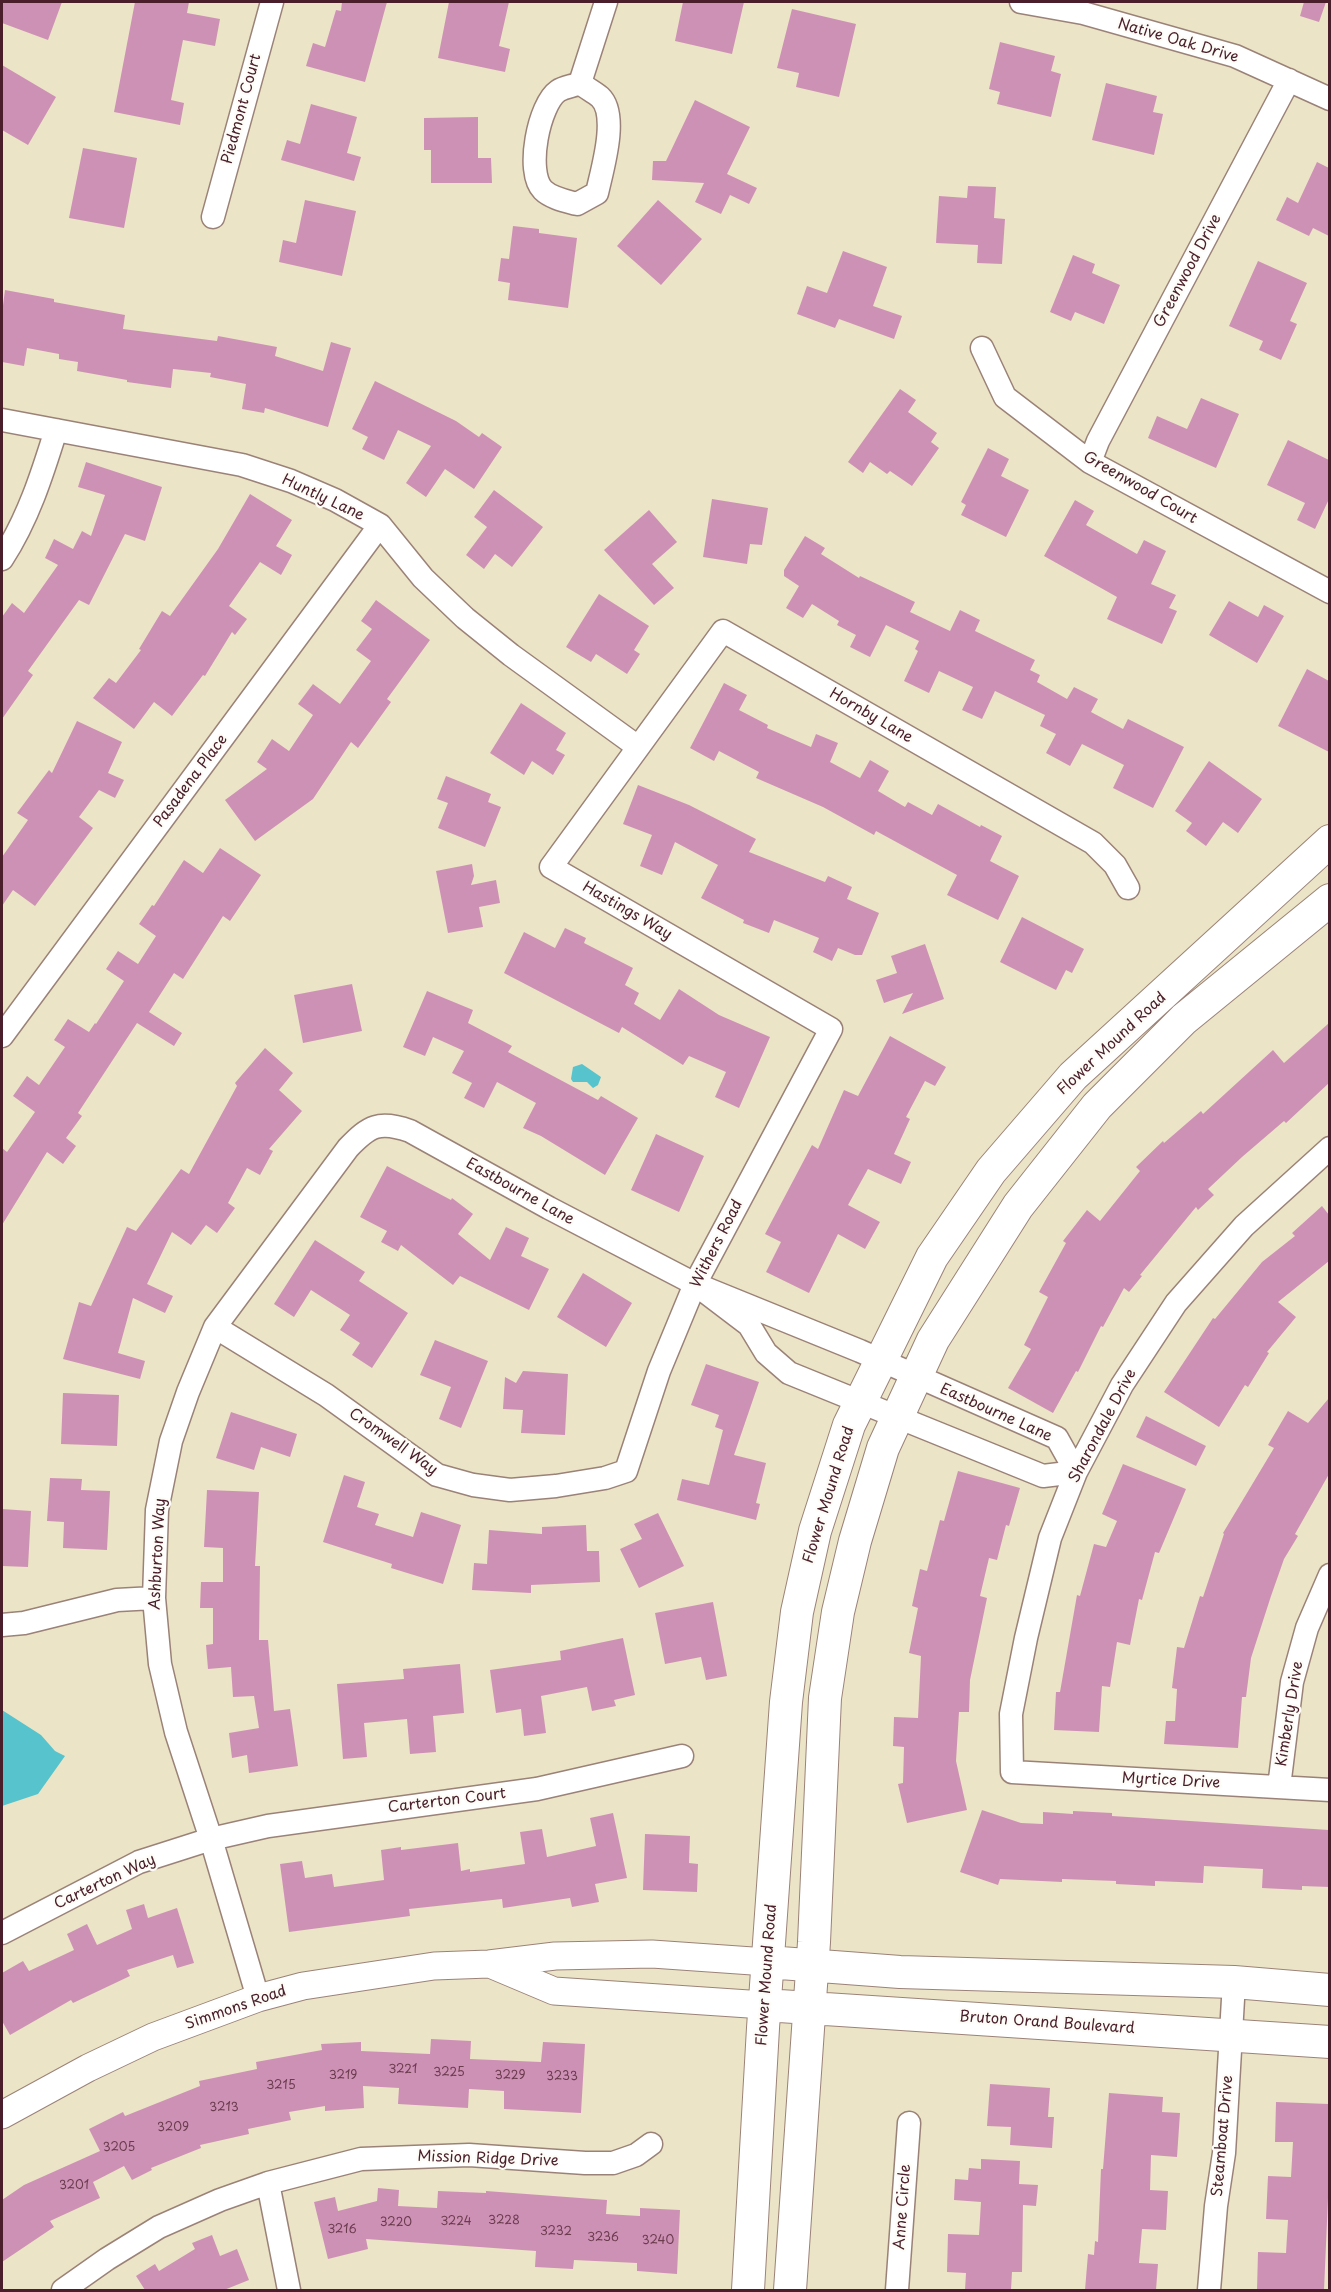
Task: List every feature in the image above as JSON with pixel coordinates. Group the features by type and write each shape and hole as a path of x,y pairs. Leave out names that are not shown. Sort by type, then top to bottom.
{"main road":[{"name":"Flower Mound Road","path":"748,2290 764,2005 786,1702 797,1612 815,1531 840,1447 859,1401 932,1257 991,1171 1073,1076 1329,841"},
{"name":"Flower Mound Road","path":"790,2290 813,1966 825,1698 836,1623 860,1521 883,1448 933,1340 1018,1206 1097,1106 1184,1019 1329,900"},
{"path":"767,1962 911,1972 1234,1982 1329,1990"},
{"name":"Bruton Orand Boulevard","path":"764,2005 1329,2042"}],"street":[{"name":"Piedmont Court","path":"213,218 272,2"},
{"path":"580,83 606,2"},
{"name":"Native Oak Drive","path":"1021,2 1083,13 1235,56 1329,99"},
{"name":"Greenwood Drive","path":"1090,462 1098,441 1289,80"},
{"path":"580,83 602,98 610,137 597,193 577,204 559,199 543,190 536,176 533,158 545,107 558,91 580,83"},
{"name":"Greenwood Court","path":"982,348 1005,396 1090,462 1329,592"},
{"name":"Huntly Lane","path":"2,420 242,465 291,481 326,496 380,525 423,578 465,618 511,655 638,747"},
{"path":"2,559 35,498 56,430"},
{"name":"Pasadena Place","path":"2,1036 380,525"},
{"name":"Hornby Lane","path":"638,747 723,631 1093,843 1115,865 1128,888"},
{"name":"Hastings Way","path":"638,747 552,867 831,1029"},
{"name":"Withers Road","path":"626,1471 658,1371 695,1284 831,1029"},
{"name":"Eastbourne Lane","path":"348,1148 362,1133 378,1125 394,1126 410,1131 549,1208 695,1284 1057,1438 1076,1472 1043,1476 789,1373 766,1353 748,1325 695,1284"},
{"name":"Ashburton Way","path":"258,1998 211,1839 176,1732 160,1664 154,1598 157,1510 171,1441 215,1327 348,1148"},
{"name":"Sharondale Drive","path":"1012,1772 1011,1714 1026,1638 1050,1538 1076,1472 1122,1385 1176,1303 1244,1226 1329,1150"},
{"name":"Cromwell Way","path":"215,1327 326,1395 437,1475 473,1485 510,1490 605,1478 626,1471"},
{"name":"Kimberly Drive","path":"1280,1786 1292,1682 1307,1628 1329,1575"},
{"path":"2,1625 24,1623 117,1600 154,1598"},
{"name":"Carterton Court","path":"211,1839 268,1826 537,1789 682,1756"},
{"name":"Myrtice Drive","path":"1012,1772 1329,1790"},
{"name":"Carterton Way","path":"2,1933 139,1862 211,1839"},
{"name":"Simmons Road","path":"2,2115 88,2068 153,2037 258,1998 303,1986 434,1966 489,1964 555,1956 652,1954 767,1962"},
{"name":"Simmons Road","path":"489,1964 554,1991 764,2005"},
{"name":"Steamboat Drive","path":"1209,2290 1216,2206 1224,2153 1234,1982"},
{"name":"Anne Circle","path":"897,2290 909,2123"},
{"name":"Mission Ridge Drive","path":"63,2290 159,2227 220,2200 268,2183 361,2159 469,2155 613,2163 636,2155 651,2144"},
{"path":"268,2183 290,2290"}],"water":[{"path":"582,1064 601,1077 598,1085 593,1088 587,1082 573,1082 571,1079 573,1067"},
{"path":"2,1710 41,1735 55,1751 65,1756 38,1794 2,1806"}],"building":[{"path":"2,2 62,2 48,40 2,23"},
{"path":"135,2 189,2 187,13 220,19 215,46 183,40 171,100 184,103 180,125 114,112"},
{"path":"342,2 387,2 365,82 306,66 313,43 325,47 336,10 341,11"},
{"path":"449,2 509,2 499,46 510,49 505,72 438,58"},
{"path":"683,2 744,2 732,54 675,41"},
{"path":"1304,2 1326,2 1319,22 1300,16"},
{"path":"792,9 856,24 839,97 796,87 799,73 777,68"},
{"path":"1000,42 1055,56 1051,71 1061,74 1051,117 997,104 1000,92 989,89"},
{"path":"2,65 56,97 28,145 2,130"},
{"path":"1106,83 1157,96 1153,112 1163,114 1154,155 1092,140"},
{"path":"695,100 750,127 727,174 757,188 749,204 730,195 721,214 695,202 704,183 652,180 653,161 666,161"},
{"path":"311,104 357,117 347,153 361,157 354,181 281,160 287,140 300,144"},
{"path":"478,117 478,158 491,158 492,183 431,183 431,150 424,150 424,118"},
{"path":"83,148 137,158 124,228 69,218"},
{"path":"1317,162 1329,168 1329,236 1313,228 1309,236 1276,220 1287,197 1298,203"},
{"path":"968,186 996,187 994,218 1005,219 1002,264 977,263 978,245 936,243 939,196 967,198"},
{"path":"305,200 356,211 342,276 279,262 283,240 296,243"},
{"path":"658,200 702,239 661,285 617,246"},
{"path":"513,226 539,229 539,233 577,238 568,308 508,300 510,283 498,281 501,258 509,259"},
{"path":"843,251 887,267 873,306 902,316 894,339 839,319 835,328 797,314 807,286 827,293"},
{"path":"1073,255 1095,264 1092,273 1120,285 1104,324 1075,312 1071,321 1050,312"},
{"path":"1258,261 1307,283 1290,321 1297,324 1281,360 1259,350 1263,341 1229,326"},
{"path":"5,290 125,315 123,329 217,341 218,336 277,347 275,356 323,371 331,342 351,348 328,427 265,408 264,413 242,409 246,384 210,377 211,373 173,369 171,388 127,382 127,380 77,371 78,362 59,359 59,354 27,348 24,366 2,362 2,313"},
{"path":"375,381 456,421 479,437 482,433 502,447 474,489 445,469 426,497 406,483 431,446 398,430 384,460 362,449 368,437 352,429"},
{"path":"900,389 916,400 908,412 937,433 931,442 939,448 912,486 890,471 887,474 870,462 863,473 848,462"},
{"path":"1201,398 1239,414 1216,468 1148,438 1157,416 1187,429"},
{"path":"1288,440 1329,460 1329,499 1315,529 1297,520 1305,503 1267,485"},
{"path":"988,448 1009,459 1001,476 1029,490 1006,537 961,515 966,505 961,502"},
{"path":"86,462 162,487 145,541 125,534 89,605 79,600 28,671 33,675 2,719 2,617 12,603 24,613 58,565 45,558 54,539 73,549 82,531 91,536 105,495 78,487"},
{"path":"494,490 543,527 512,567 495,554 484,569 466,555 487,527 474,517"},
{"path":"250,494 292,520 276,546 292,555 281,575 260,562 229,606 247,619 235,635 232,632 205,676 203,675 172,716 154,702 134,729 93,698 109,678 116,683 141,650 139,649 162,611 170,616 218,549"},
{"path":"712,499 768,508 762,545 750,544 747,564 703,557"},
{"path":"1075,500 1094,511 1086,525 1137,554 1144,540 1166,551 1151,584 1176,595 1169,608 1177,611 1162,644 1107,619 1117,597 1044,556"},
{"path":"649,510 677,542 652,564 674,588 654,605 604,550"},
{"path":"805,536 825,548 821,554 859,578 860,576 915,602 910,612 950,631 960,610 980,620 975,631 1035,660 1030,670 1040,675 1037,682 1067,699 1074,687 1098,699 1091,712 1123,729 1128,719 1184,747 1153,808 1113,788 1124,765 1082,744 1070,766 1046,753 1056,734 1040,726 1045,715 995,691 982,719 962,710 973,687 939,671 929,693 904,681 918,651 915,649 919,641 886,625 870,657 850,647 856,635 837,625 839,621 812,604 803,618 786,608 799,586 784,576 784,570"},
{"path":"599,594 649,626 634,650 640,654 627,674 596,654 591,662 566,647"},
{"path":"376,600 430,640 387,699 391,702 358,748 351,742 313,799 255,841 225,800 267,769 257,762 272,739 289,751 313,715 298,704 313,684 340,704 371,661 356,650 372,629 361,621"},
{"path":"1229,601 1258,617 1264,605 1284,616 1257,663 1209,635"},
{"path":"1307,669 1329,681 1329,752 1278,726"},
{"path":"724,683 747,695 739,710 768,725 767,728 811,747 816,734 838,743 830,762 860,778 870,760 889,771 878,791 905,807 908,802 932,815 938,804 1002,836 990,861 1019,876 998,920 947,895 957,875 876,831 874,835 823,807 756,778 759,772 719,751 714,761 690,748"},
{"path":"521,703 566,733 556,750 565,755 553,775 532,761 524,775 490,753"},
{"path":"77,721 122,742 108,773 124,780 115,798 99,790 79,817 93,828 35,906 13,890 2,906 2,857 28,820 17,813 49,770 52,773"},
{"path":"1209,761 1262,799 1238,833 1223,822 1206,846 1186,831 1192,823 1175,811"},
{"path":"446,776 491,794 488,802 501,807 485,847 438,828 448,803 437,799"},
{"path":"638,785 689,805 756,839 749,852 825,882 828,876 852,887 847,899 879,913 862,955 855,955 838,948 832,961 813,952 819,938 774,920 769,933 743,923 744,920 701,898 718,865 675,842 662,875 640,866 652,835 623,824"},
{"path":"220,848 261,875 230,921 223,916 183,979 174,973 149,1012 182,1033 174,1046 137,1023 78,1113 82,1116 66,1138 76,1146 63,1164 47,1152 2,1225 2,1148 7,1152 35,1112 13,1096 27,1076 39,1085 65,1047 54,1040 68,1019 89,1032 96,1024 124,981 106,969 118,951 138,964 156,936 139,924 152,905 154,906 184,860 203,873"},
{"path":"472,864 474,876 471,885 496,880 500,903 479,907 483,927 448,933 436,871"},
{"path":"1022,917 1084,949 1072,973 1066,970 1056,990 1000,962"},
{"path":"565,928 586,938 584,943 633,968 625,985 639,993 634,1004 660,1020 679,989 719,1015 770,1037 739,1108 715,1097 726,1072 689,1056 683,1065 622,1027 619,1033 504,973 524,932 555,948"},
{"path":"925,944 944,999 902,1014 913,993 884,1003 876,980 897,973 891,956"},
{"path":"352,984 362,1031 303,1043 294,995"},
{"path":"427,991 473,1010 468,1023 512,1046 508,1052 598,1100 601,1096 638,1118 605,1175 541,1136 523,1128 536,1103 497,1082 484,1108 464,1098 472,1083 452,1073 464,1051 433,1037 425,1056 403,1047"},
{"path":"1329,1023 1329,1083 1208,1189 1214,1195 1198,1210 1196,1207 1140,1275 1142,1276 1129,1292 1124,1288 1053,1413 1008,1388 1031,1349 1024,1345 1048,1297 1039,1292 1066,1243 1063,1241 1087,1210 1100,1221 1140,1171 1136,1167 1163,1141 1164,1143 1201,1111 1203,1114 1273,1050 1284,1063"},
{"path":"890,1036 946,1067 935,1086 925,1081 906,1117 910,1119 894,1154 911,1162 901,1184 868,1169 848,1205 880,1222 865,1249 838,1234 809,1293 766,1272 781,1242 765,1234 812,1145 818,1149 844,1090 858,1096"},
{"path":"265,1048 293,1073 279,1090 302,1111 269,1149 273,1151 260,1175 247,1168 228,1203 235,1208 217,1233 206,1225 191,1245 172,1232 147,1284 173,1296 165,1313 133,1298 118,1353 145,1361 140,1379 63,1359 79,1302 91,1306 127,1227 136,1231 181,1169 189,1174 237,1086 235,1083"},
{"path":"656,1134 704,1156 679,1212 631,1190"},
{"path":"387,1166 451,1200 452,1198 473,1214 458,1234 490,1260 506,1227 529,1238 521,1256 549,1269 529,1310 460,1276 453,1285 401,1245 398,1251 381,1242 387,1231 360,1217"},
{"path":"1322,1206 1329,1215 1329,1261 1278,1302 1296,1317 1267,1352 1269,1353 1248,1387 1245,1385 1219,1427 1164,1392 1213,1318 1215,1319 1262,1262 1295,1236 1292,1233"},
{"path":"315,1240 365,1272 359,1281 408,1313 372,1368 352,1355 360,1343 340,1330 350,1315 311,1290 294,1317 274,1304"},
{"path":"583,1273 632,1303 606,1347 557,1317"},
{"path":"435,1340 488,1361 461,1428 439,1419 451,1387 420,1375"},
{"path":"706,1364 759,1382 734,1455 766,1463 756,1503 760,1504 756,1520 677,1500 682,1479 709,1485 723,1430 715,1427 719,1415 691,1405"},
{"path":"523,1371 568,1374 565,1435 521,1433 523,1410 503,1409 505,1377 516,1383"},
{"path":"63,1393 119,1395 117,1446 61,1444"},
{"path":"1329,1398 1329,1474 1295,1534 1298,1536 1284,1559 1271,1596 1251,1658 1246,1697 1242,1697 1238,1748 1164,1744 1166,1721 1175,1721 1177,1689 1172,1688 1177,1647 1184,1648 1223,1533 1274,1448 1268,1445 1288,1411 1308,1423"},
{"path":"231,1412 297,1434 290,1457 261,1447 254,1470 216,1458"},
{"path":"1146,1416 1206,1446 1196,1466 1136,1437"},
{"path":"1123,1464 1186,1489 1159,1553 1155,1552 1142,1600 1139,1599 1130,1645 1117,1642 1110,1687 1102,1686 1099,1732 1054,1730 1056,1692 1060,1692 1077,1595 1080,1596 1094,1544 1106,1547 1117,1521 1102,1514"},
{"path":"958,1471 1020,1488 1009,1526 1006,1525 997,1560 989,1558 980,1596 987,1598 970,1680 969,1712 959,1712 956,1761 967,1810 907,1823 898,1784 903,1783 904,1747 893,1746 894,1717 918,1718 921,1656 909,1653 918,1608 912,1606 920,1569 927,1571 940,1520 944,1521"},
{"path":"344,1475 365,1482 357,1507 379,1514 375,1525 413,1537 421,1512 461,1525 443,1584 391,1568 392,1564 323,1542"},
{"path":"50,1478 82,1479 81,1490 110,1491 107,1550 63,1548 64,1522 47,1521"},
{"path":"207,1490 259,1492 255,1566 260,1566 259,1640 268,1640 274,1711 290,1709 298,1766 249,1773 247,1755 232,1758 229,1733 259,1728 254,1696 233,1697 231,1667 208,1669 206,1645 213,1644 213,1608 200,1608 201,1582 223,1582 223,1548 204,1547"},
{"path":"2,1509 31,1511 28,1567 2,1566"},
{"path":"658,1513 684,1566 639,1588 620,1549 642,1539 634,1524"},
{"path":"586,1525 587,1551 599,1551 600,1582 531,1585 531,1593 472,1590 474,1563 487,1564 489,1530 542,1534 542,1527"},
{"path":"713,1602 727,1676 706,1680 701,1657 665,1664 655,1613"},
{"path":"623,1638 635,1695 614,1700 616,1706 592,1711 587,1687 541,1696 546,1733 524,1736 521,1709 496,1713 490,1670 561,1660 560,1651"},
{"path":"460,1664 464,1713 433,1716 436,1752 410,1754 407,1719 364,1723 367,1757 343,1759 337,1684 404,1679 403,1669"},
{"path":"982,1810 1021,1823 1043,1824 1043,1812 1073,1814 1073,1811 1112,1813 1112,1816 1329,1830 1329,1887 1302,1886 1302,1890 1262,1888 1263,1869 1204,1866 1203,1883 1155,1881 1155,1886 1116,1884 1116,1881 1062,1879 1062,1882 1000,1879 998,1885 960,1872"},
{"path":"613,1813 627,1878 595,1884 599,1902 572,1907 570,1898 503,1908 502,1899 409,1909 410,1916 289,1932 280,1864 302,1861 305,1878 332,1874 334,1887 384,1880 381,1850 401,1847 401,1850 458,1843 461,1871 470,1869 470,1872 525,1864 520,1832 542,1829 547,1857 596,1846 590,1818"},
{"path":"645,1834 690,1836 689,1863 698,1864 697,1892 643,1890"},
{"path":"144,1904 148,1918 177,1908 194,1963 177,1968 173,1955 127,1970 130,1976 73,2003 71,2000 10,2035 2,2021 2,1973 23,1961 29,1971 74,1950 67,1934 87,1924 97,1945 132,1929 126,1910"},
{"path":"431,2039 471,2041 470,2059 541,2062 543,2042 585,2044 581,2113 504,2109 504,2091 469,2089 468,2108 398,2104 399,2088 363,2086 364,2108 325,2111 325,2106 289,2112 291,2120 248,2129 249,2134 200,2145 201,2148 151,2168 152,2170 132,2180 124,2166 93,2182 100,2198 50,2221 54,2227 2,2262 2,2200 24,2185 100,2151 89,2129 123,2112 125,2116 200,2086 199,2081 257,2069 256,2062 322,2050 321,2044 361,2042 361,2051 430,2054"},
{"path":"990,2084 1050,2088 1048,2117 1054,2117 1052,2148 1010,2145 1011,2127 987,2126"},
{"path":"1109,2093 1163,2097 1162,2112 1180,2113 1177,2157 1151,2155 1150,2190 1168,2191 1166,2230 1142,2229 1139,2263 1158,2264 1156,2290 1085,2290 1088,2254 1094,2255 1095,2241 1098,2242 1101,2169 1103,2169"},
{"path":"1276,2102 1329,2104 1329,2176 1324,2290 1257,2290 1258,2252 1286,2253 1288,2220 1266,2219 1268,2176 1291,2177 1293,2142 1275,2142"},
{"path":"981,2159 1020,2161 1019,2184 1038,2185 1036,2206 1023,2205 1022,2272 1012,2272 1011,2290 965,2290 966,2273 947,2272 948,2234 979,2235 981,2202 954,2200 955,2179 968,2180 969,2168 981,2169"},
{"path":"378,2188 399,2190 398,2206 437,2208 438,2191 486,2193 486,2191 607,2200 606,2214 640,2216 640,2208 680,2210 677,2274 637,2271 637,2263 574,2260 573,2269 535,2267 536,2251 366,2239 368,2249 328,2259 314,2202 335,2197 338,2211 377,2201"},
{"path":"212,2235 220,2256 237,2249 249,2280 224,2290 145,2290 136,2276 155,2264 159,2271 195,2249 192,2243"}]}
